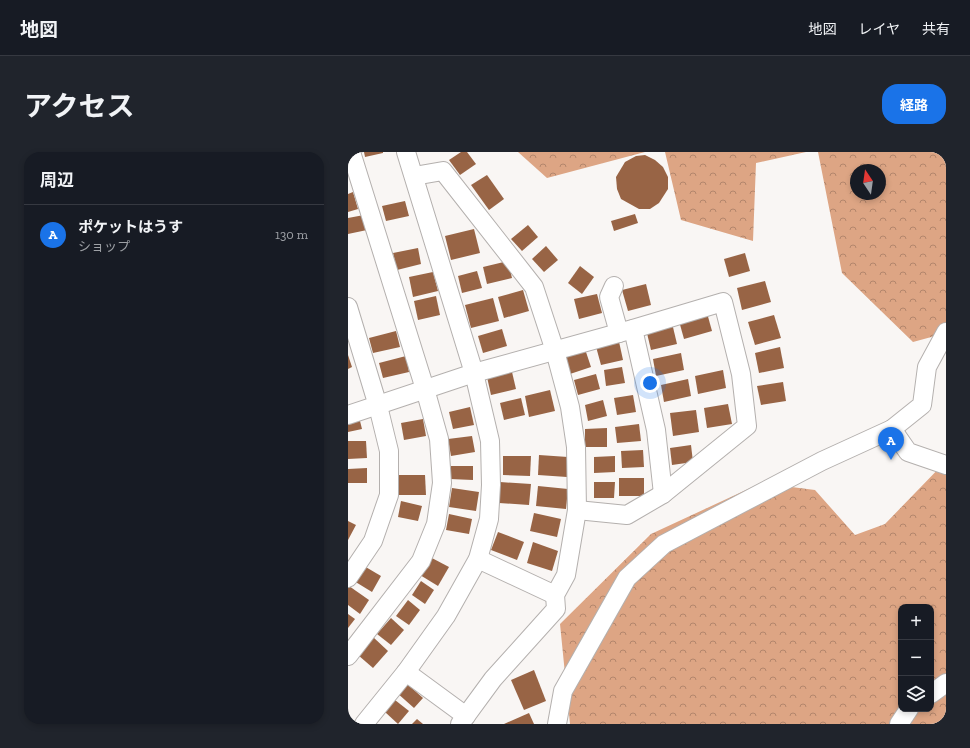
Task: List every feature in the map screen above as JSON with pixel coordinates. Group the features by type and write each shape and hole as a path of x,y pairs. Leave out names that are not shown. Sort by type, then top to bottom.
{"street":[{"path":"348,656 421,561 436,524 442,484 439,439 425,389 351,152"},
{"path":"364,724 406,672 446,616 478,559 489,519 491,485 490,441 474,373 406,152"},
{"path":"406,672 463,720 493,679 556,608 555,595 566,574 577,510 576,447 570,407 555,350 534,286 443,171 414,176"},
{"path":"614,286 609,297 626,331 656,430 663,494"},
{"path":"348,415 474,373 626,331 723,302 741,374 747,426 663,494 628,515 577,510"},
{"path":"348,307 378,406 389,451 389,494 373,541 348,578"},
{"path":"557,724 563,691 627,578 664,544 822,461 892,429 922,405 927,367 946,332"},
{"path":"892,429 908,452 946,465"},
{"path":"478,559 555,595"},
{"path":"934,692 946,683"},
{"path":"899,724 907,712"}],"green space":[{"path":"518,152 645,152 547,178"},
{"path":"665,152 806,152 756,163 753,241 681,220"},
{"path":"818,152 946,152 946,333 913,342 842,273"},
{"path":"946,461 946,724 570,724 560,624 651,534 761,483 815,490 855,535 885,524"}],"building":[{"path":"364,152 383,152 383,153 365,157"},
{"path":"461,152 467,152 476,164 460,175 449,160"},
{"path":"645,155 655,160 663,167 668,177 668,189 659,203 650,209 639,209 621,199 617,189 616,177 625,162 636,156"},
{"path":"487,175 504,199 489,210 471,185"},
{"path":"353,192 358,209 348,212 348,194"},
{"path":"405,201 409,216 386,221 382,206"},
{"path":"635,214 638,223 614,231 611,221"},
{"path":"364,215 367,230 348,234 348,218"},
{"path":"528,225 538,237 522,251 511,239"},
{"path":"474,229 480,253 451,260 445,236"},
{"path":"546,246 558,260 544,272 532,259"},
{"path":"418,248 421,264 397,270 393,253"},
{"path":"745,253 750,271 729,277 724,259"},
{"path":"508,261 512,278 487,284 483,267"},
{"path":"580,266 594,277 582,294 568,283"},
{"path":"477,271 482,288 462,293 458,276"},
{"path":"433,272 438,291 413,297 409,277"},
{"path":"765,281 771,302 742,310 737,288"},
{"path":"646,284 651,305 628,311 622,290"},
{"path":"523,290 529,311 504,318 498,297"},
{"path":"597,294 602,313 579,319 574,299"},
{"path":"436,296 440,315 418,320 414,301"},
{"path":"493,298 499,321 471,328 465,305"},
{"path":"707,313 712,331 684,339 679,321"},
{"path":"774,315 781,338 755,345 748,322"},
{"path":"672,323 677,344 651,350 646,329"},
{"path":"502,329 507,346 483,353 478,336"},
{"path":"396,331 400,347 373,353 369,338"},
{"path":"618,337 623,360 601,365 595,343"},
{"path":"780,347 784,368 759,373 755,353"},
{"path":"585,349 591,367 570,374 564,355"},
{"path":"681,353 684,370 656,376 653,359"},
{"path":"348,355 352,367 348,369"},
{"path":"406,356 409,372 383,378 379,363"},
{"path":"622,367 625,383 606,386 604,370"},
{"path":"723,370 726,388 698,394 695,376"},
{"path":"512,372 516,389 491,395 487,377"},
{"path":"596,374 600,389 578,395 574,380"},
{"path":"688,379 691,396 664,402 661,385"},
{"path":"783,382 786,401 761,405 757,386"},
{"path":"550,390 555,411 529,417 525,396"},
{"path":"633,395 636,412 617,415 614,398"},
{"path":"521,398 525,415 504,420 500,403"},
{"path":"603,400 607,416 588,421 585,405"},
{"path":"728,404 732,424 707,428 704,408"},
{"path":"470,407 474,425 453,429 449,412"},
{"path":"696,410 699,432 673,436 670,413"},
{"path":"359,417 362,429 348,432 348,419"},
{"path":"423,419 426,436 404,440 401,423"},
{"path":"639,424 641,441 617,443 615,427"},
{"path":"607,428 607,447 585,447 585,429"},
{"path":"472,436 475,452 451,456 448,439"},
{"path":"348,441 366,441 367,458 348,459"},
{"path":"691,445 693,462 672,465 670,448"},
{"path":"643,450 644,467 622,468 621,451"},
{"path":"539,455 568,457 567,477 538,475"},
{"path":"503,456 531,456 530,476 503,475"},
{"path":"615,456 615,472 594,473 594,457"},
{"path":"451,466 473,466 473,480 450,479"},
{"path":"367,468 367,483 348,483 348,469"},
{"path":"398,475 425,475 426,495 399,495"},
{"path":"619,478 644,478 644,496 619,496"},
{"path":"500,482 531,484 529,505 499,503"},
{"path":"594,482 615,482 614,498 594,498"},
{"path":"538,486 568,489 566,509 536,506"},
{"path":"452,488 479,492 476,511 449,507"},
{"path":"401,501 422,506 418,521 398,517"},
{"path":"534,513 561,519 557,537 530,531"},
{"path":"449,514 472,519 469,534 446,530"},
{"path":"348,521 356,525 348,540"},
{"path":"498,532 524,542 517,560 491,550"},
{"path":"533,542 558,551 552,571 527,563"},
{"path":"430,557 449,567 438,586 420,575"},
{"path":"364,566 381,576 372,592 354,581"},
{"path":"421,581 434,590 425,604 412,595"},
{"path":"349,586 369,600 360,614 348,605"},
{"path":"408,600 420,610 409,625 396,616"},
{"path":"348,614 355,619 348,628"},
{"path":"391,618 404,630 391,645 377,634"},
{"path":"373,637 388,651 373,668 358,655"},
{"path":"534,670 546,701 524,710 511,680"},
{"path":"405,682 423,698 414,708 396,692"},
{"path":"395,700 409,711 398,724 385,712"},
{"path":"529,713 534,724 504,724"},
{"path":"417,719 423,724 412,724"}],"place":[{"name":"ポケットはうす","path":"891,460"}]}
